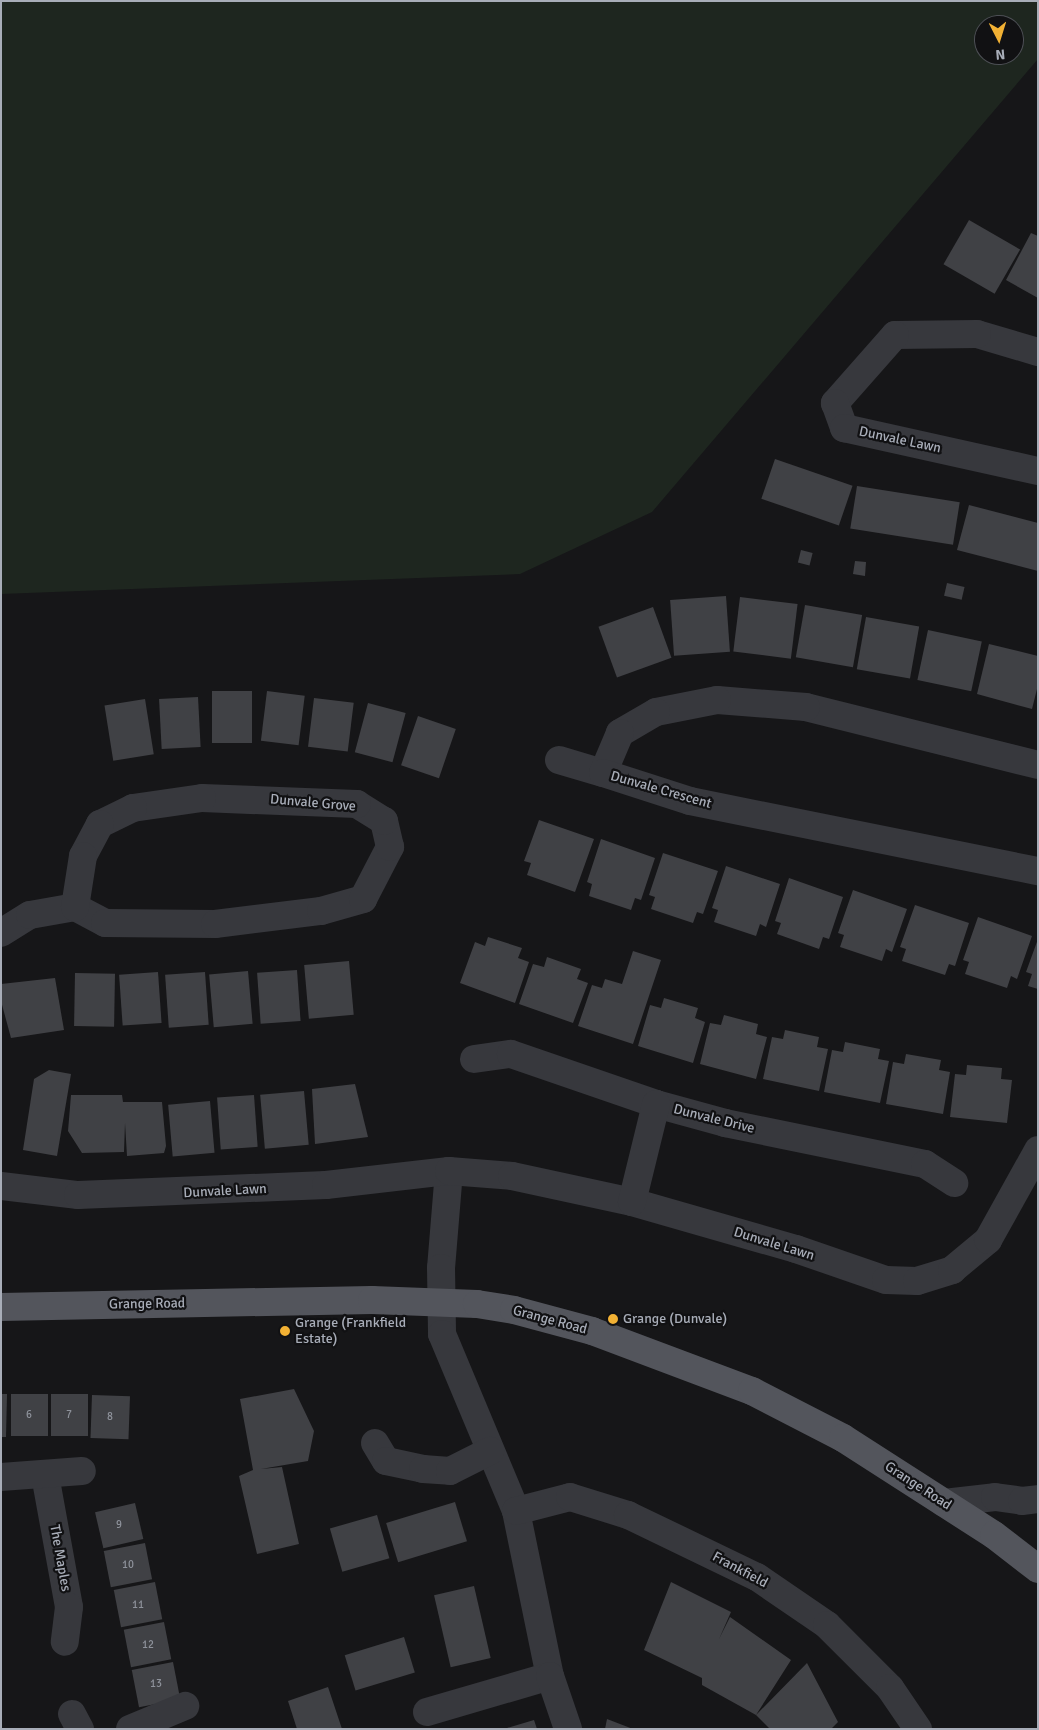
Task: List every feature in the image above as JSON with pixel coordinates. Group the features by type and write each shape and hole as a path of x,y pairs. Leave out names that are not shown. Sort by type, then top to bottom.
{"main road":[{"name":"Grange Road","path":"1,1307 372,1300 442,1302 514,1310 592,1331 752,1391 843,1438 994,1535 1038,1569"}],"street":[{"name":"Dunvale Lawn","path":"1038,352 977,334 895,335 835,403 844,428 1038,471"},
{"name":"Dunvale Crescent","path":"1038,765 806,707 717,700 656,712 620,733 603,773 690,801 1038,872"},
{"path":"559,760 603,773"},
{"name":"Dunvale Grove","path":"202,798 357,804 384,822 390,847 363,899 321,911 215,924 105,923 75,907 83,856 100,824 133,808 202,798"},
{"path":"1,932 30,915 75,907"},
{"name":"Dunvale Drive","path":"474,1059 511,1054 656,1104 809,1142 925,1164 954,1183"},
{"path":"632,1202 656,1104"},
{"name":"Dunvale Lawn","path":"1,1186 78,1195 199,1192 326,1185 449,1171 512,1176 632,1202 796,1249 886,1280 917,1281 952,1270 988,1240 1038,1150"},
{"path":"449,1171 441,1268 442,1334 516,1511 550,1676 568,1729"},
{"path":"375,1443 386,1461 423,1469 450,1471 490,1451"},
{"path":"1,1477 82,1471"},
{"name":"The Maples","path":"45,1475 69,1607 65,1642"},
{"name":"Frankfield","path":"516,1511 570,1497 628,1515 757,1577 827,1625 890,1688 918,1729"},
{"path":"944,1503 995,1497 1022,1501 1038,1499"},
{"path":"427,1712 550,1676"},
{"path":"130,1729 185,1706"}],"shaded area":[{"path":"1,1 1038,1 1038,59 652,512 520,574 1,594"}],"building":[{"path":"969,220 1020,250 995,294 944,264"},
{"path":"1031,233 1038,236 1038,298 1006,280"},
{"path":"775,459 853,486 839,525 761,499"},
{"path":"857,486 960,502 953,545 850,528"},
{"path":"969,505 1038,523 1038,571 957,550"},
{"path":"801,550 813,553 809,566 798,563"},
{"path":"855,561 866,562 865,576 853,574"},
{"path":"947,583 965,587 962,600 944,596"},
{"path":"726,596 730,652 674,656 670,600"},
{"path":"740,597 798,604 791,659 733,652"},
{"path":"805,605 862,615 853,667 796,657"},
{"path":"653,607 671,658 617,678 598,627"},
{"path":"866,617 919,626 910,679 857,669"},
{"path":"928,630 982,641 971,691 917,680"},
{"path":"989,644 1038,656 1038,685 1032,709 977,694"},
{"path":"212,691 252,691 252,743 212,743"},
{"path":"267,691 305,696 299,745 261,741"},
{"path":"198,697 201,747 162,749 159,699"},
{"path":"314,698 354,703 348,752 308,747"},
{"path":"145,699 154,754 113,761 105,705"},
{"path":"368,703 406,713 392,762 355,752"},
{"path":"418,716 456,729 439,778 401,765"},
{"path":"539,820 594,839 575,892 527,875 531,863 524,861"},
{"path":"601,839 655,858 641,900 635,898 631,910 589,896 592,884 587,882"},
{"path":"663,853 718,871 703,914 697,912 693,923 651,909 655,897 649,895"},
{"path":"726,866 780,884 766,927 760,924 756,936 714,922 718,910 712,908"},
{"path":"789,878 843,897 829,939 823,937 819,949 777,934 781,923 775,921"},
{"path":"853,890 907,909 892,952 886,949 882,961 840,947 844,935 838,933"},
{"path":"915,905 969,923 955,966 949,964 945,975 902,961 906,949 900,947"},
{"path":"978,917 1032,936 1017,979 1011,976 1007,988 965,974 969,962 963,960"},
{"path":"488,937 522,948 518,958 529,962 515,1003 460,983 475,942 485,946"},
{"path":"1038,939 1038,989 1028,986 1032,974 1026,972"},
{"path":"633,951 661,960 633,1044 578,1026 592,985 602,988 605,979 622,984"},
{"path":"547,957 581,969 577,979 588,983 573,1023 519,1004 533,964 544,967"},
{"path":"349,961 354,1015 309,1019 304,965"},
{"path":"297,970 301,1021 261,1024 257,973"},
{"path":"248,971 253,1024 214,1027 209,974"},
{"path":"158,972 162,1023 123,1026 119,975"},
{"path":"205,972 209,1025 169,1028 165,975"},
{"path":"75,973 115,974 114,1027 74,1026"},
{"path":"55,978 64,1030 11,1038 1,1001 1,984"},
{"path":"664,998 698,1008 695,1018 705,1022 693,1063 638,1046 650,1005 661,1008"},
{"path":"724,1015 758,1024 756,1034 767,1037 756,1079 700,1064 710,1023 721,1025"},
{"path":"785,1030 819,1037 817,1047 828,1049 819,1091 763,1079 772,1037 783,1039"},
{"path":"845,1042 880,1049 878,1059 889,1061 880,1103 824,1092 832,1050 843,1052"},
{"path":"906,1054 941,1060 939,1070 950,1072 943,1114 886,1104 893,1062 904,1064"},
{"path":"967,1065 1002,1068 1001,1079 1012,1080 1007,1123 950,1117 955,1074 966,1075"},
{"path":"49,1070 71,1074 57,1156 23,1150 34,1079"},
{"path":"355,1084 368,1137 315,1144 312,1089"},
{"path":"304,1091 309,1145 265,1149 260,1095"},
{"path":"71,1095 122,1095 123,1102 162,1102 166,1146 164,1153 127,1156 125,1123 124,1152 82,1153 68,1131"},
{"path":"254,1095 258,1147 221,1149 217,1098"},
{"path":"210,1101 215,1153 173,1156 168,1105"},
{"path":"294,1389 314,1431 308,1461 261,1469 282,1467 299,1544 257,1554 239,1476 253,1470 240,1399"},
{"path":"1,1394 7,1394 6,1437 1,1437"},
{"path":"11,1394 48,1394 48,1436 11,1436"},
{"path":"51,1394 88,1394 88,1436 51,1436"},
{"path":"92,1395 130,1396 128,1439 90,1438"},
{"path":"455,1502 467,1541 398,1562 386,1523"},
{"path":"135,1503 143,1539 103,1548 95,1512"},
{"path":"377,1515 389,1558 342,1572 330,1529"},
{"path":"145,1543 152,1579 111,1587 104,1551"},
{"path":"155,1582 162,1619 121,1627 114,1590"},
{"path":"671,1582 731,1612 719,1639 730,1617 791,1660 756,1715 702,1685 702,1678 644,1650"},
{"path":"474,1586 491,1658 451,1667 434,1595"},
{"path":"164,1622 171,1659 131,1667 124,1630"},
{"path":"404,1637 415,1672 356,1691 345,1655"},
{"path":"173,1662 180,1699 139,1707 132,1670"},
{"path":"807,1663 838,1722 831,1729 770,1729 756,1715"},
{"path":"328,1687 342,1729 297,1729 288,1701"},
{"path":"607,1719 633,1729 605,1729"},
{"path":"534,1720 537,1729 507,1729 507,1728"}],"place":[{"name":"Grange (Dunvale)","path":"613,1319"},
{"name":"Grange (Frankfield Estate)","path":"285,1331"}]}
